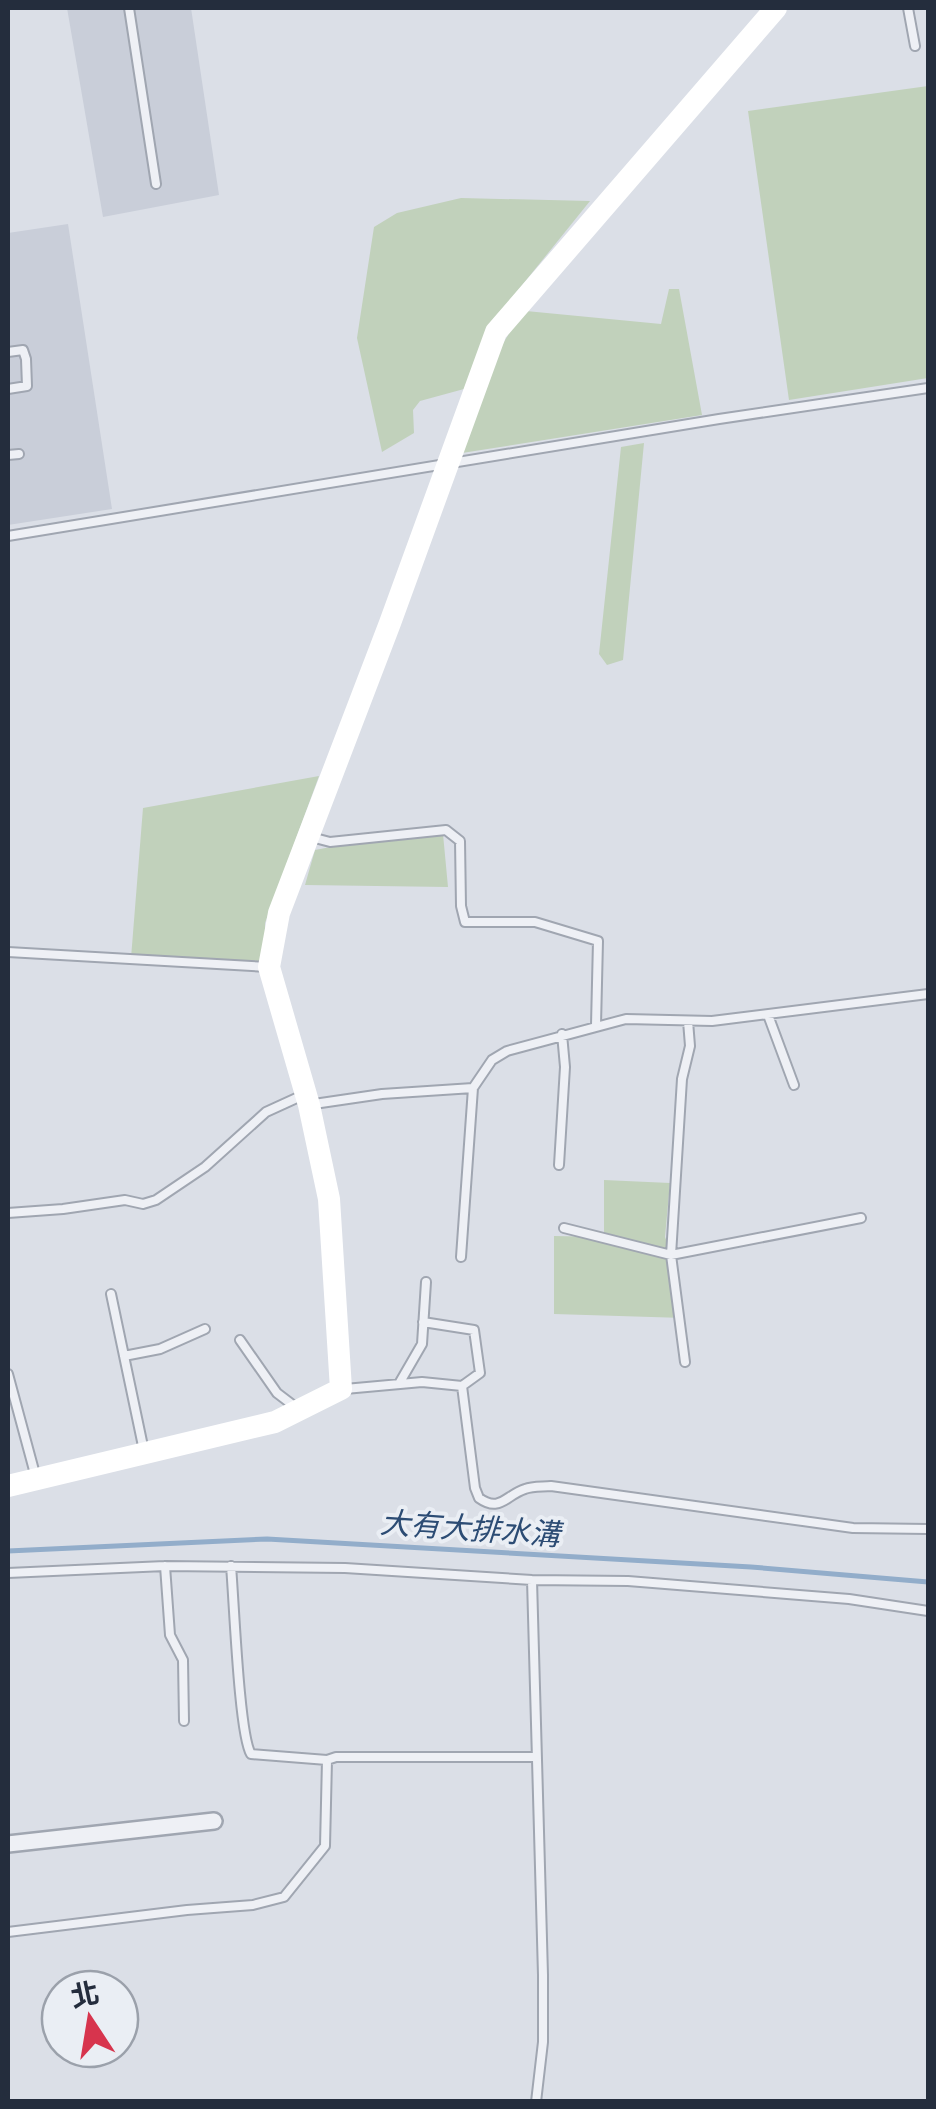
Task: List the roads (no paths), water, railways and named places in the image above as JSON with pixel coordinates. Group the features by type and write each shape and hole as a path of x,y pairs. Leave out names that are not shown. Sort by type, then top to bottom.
{"street":[{"path":"8,1486 238,1432 301,1411 340,1389 329,1199 308,1099 269,967 279,913 496,332 776,8"},
{"path":"8,1844 214,1821"}],"lane":[{"path":"129,8 156,184"},
{"path":"908,8 914,46"},
{"path":"8,352 22,350 27,386 8,389"},
{"path":"8,536 928,388"},
{"path":"8,454 19,454"},
{"path":"306,835 330,842 446,830 460,841 461,906 465,922 535,922 598,941 596,1025"},
{"path":"8,952 269,967"},
{"path":"460,1257 473,1088 492,1060 507,1051 626,1019 768,1016 928,994"},
{"path":"768,1016 794,1085"},
{"path":"685,1362 670,1255 682,1079 690,1046 688,1020"},
{"path":"559,1164 565,1066 562,1034"},
{"path":"8,1212 156,1200 205,1167 266,1112 308,1099 473,1088"},
{"path":"564,1228 670,1255 860,1218"},
{"path":"400,1382 422,1344 426,1282"},
{"path":"111,1294 145,1452"},
{"path":"340,1389 400,1382 462,1386 480,1372 474,1330 423,1322"},
{"path":"124,1356 160,1349 205,1329"},
{"path":"240,1340 277,1393 301,1411"},
{"path":"8,1374 36,1478"},
{"path":"462,1386 474,1488 485,1503 503,1504 526,1488 551,1486 854,1528 928,1530"},
{"path":"164,1566 170,1635 183,1660 184,1721"},
{"path":"8,1572 164,1566 345,1568 532,1580 628,1581 850,1599 928,1611"},
{"path":"231,1566 247,1748 251,1754 327,1760 536,1757"},
{"path":"532,1580 543,2036 536,2102"},
{"path":"8,1932 252,1905 284,1897 324,1846 327,1760"}],"waterway":[{"name":"大有大排水溝","path":"8,1551 267,1539 751,1567 928,1582"}]}
